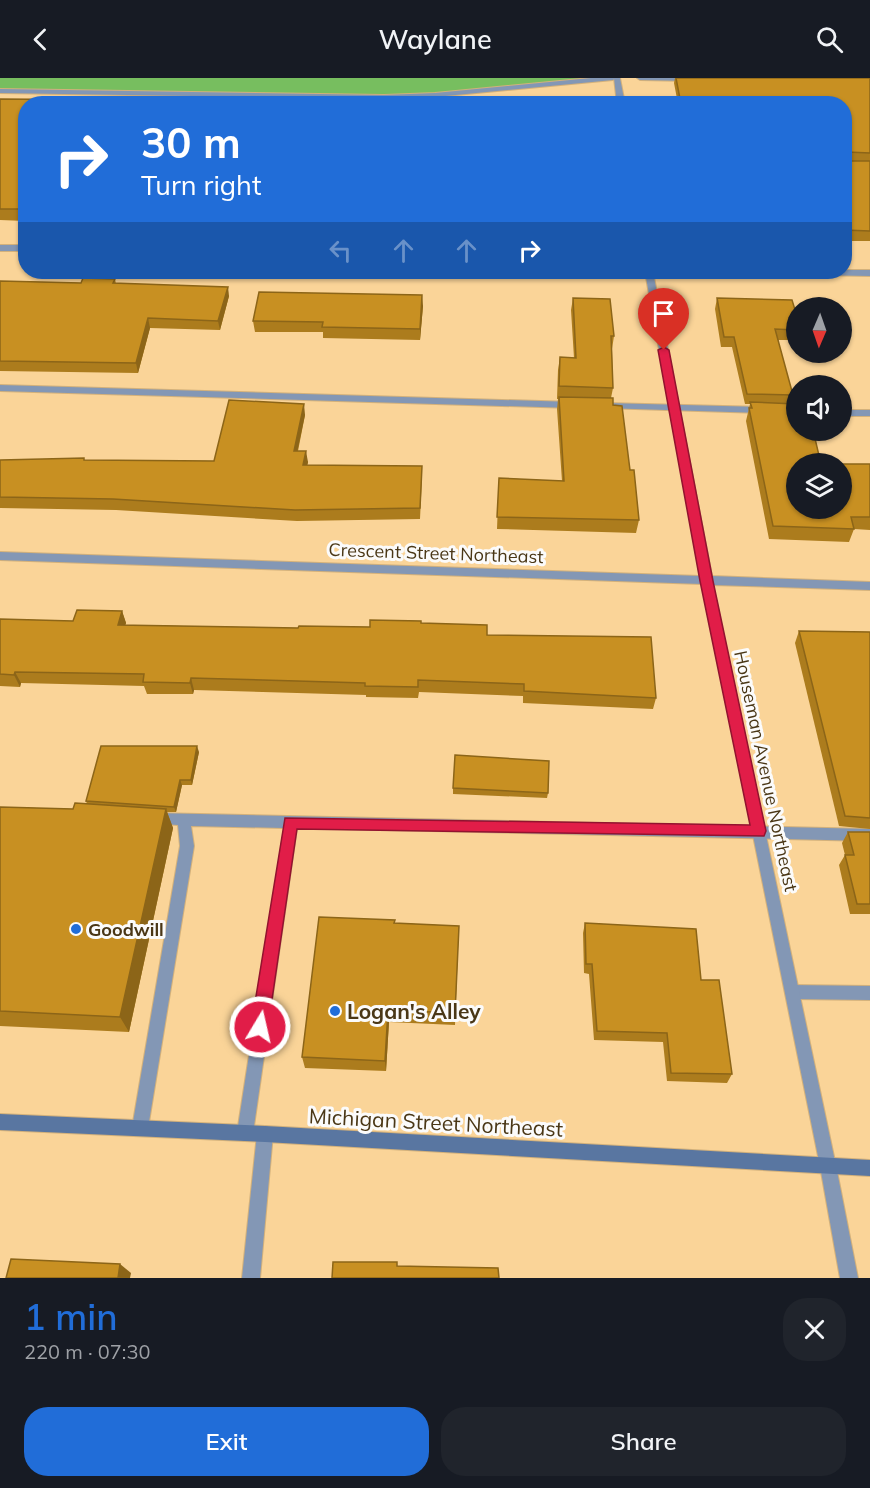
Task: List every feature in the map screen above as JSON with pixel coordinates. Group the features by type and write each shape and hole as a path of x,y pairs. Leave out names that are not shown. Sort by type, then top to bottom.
{"main road":[{"name":"Michigan Street Northeast","path":"0,1122 265,1134 870,1168"}],"street":[{"path":"410,96 615,78 619,96"},
{"path":"640,78 696,79"},
{"path":"0,91 320,96"},
{"path":"0,248 18,248"},
{"path":"852,273 870,273"},
{"name":"Houseman Avenue Northeast","path":"650,279 707,581 849,1278"},
{"path":"0,388 579,405"},
{"path":"591,406 775,411"},
{"path":"852,412 870,413"},
{"name":"Crescent Street Northeast","path":"0,556 870,586"},
{"path":"137,818 184,821 759,831 870,836"},
{"path":"140,1128 187,846 184,821"},
{"path":"245,1133 291,823"},
{"path":"792,992 870,993"},
{"path":"251,1278 265,1134"}],"green space":[{"path":"0,78 613,78 396,96 0,91"}],"building":[{"path":"676,78 870,78 870,153 852,152 852,96 679,96"},
{"path":"0,99 18,99 18,209 0,209"},
{"path":"852,161 870,161 870,231 852,230"},
{"path":"83,279 115,279 113,283 228,287 218,321 148,318 136,363 0,361 0,281 81,283"},
{"path":"259,292 422,295 420,329 322,327 323,322 253,321"},
{"path":"573,298 610,299 614,336 611,336 613,388 559,386 560,357 576,358"},
{"path":"717,298 786,300 786,330 775,329 788,375 786,395 747,394 734,337 724,337"},
{"path":"559,397 613,398 613,405 622,406 630,470 634,470 639,520 497,517 499,478 564,481"},
{"path":"229,400 304,404 294,451 306,451 303,465 422,466 420,508 295,510 113,499 0,497 0,460 84,458 84,460 214,461"},
{"path":"750,402 786,404 786,441 816,441 818,453 786,453 786,519 852,519 854,529 773,526 749,408 752,408"},
{"path":"852,464 870,464 870,517 852,517"},
{"path":"77,610 122,611 118,625 298,628 299,626 370,627 370,620 421,621 421,623 487,625 487,635 651,637 656,698 524,691 524,684 418,680 418,687 365,686 365,683 191,678 190,683 143,682 144,674 15,672 14,675 0,674 0,619 73,621"},
{"path":"799,631 870,632 870,818 845,816"},
{"path":"101,746 197,746 191,780 180,780 174,807 86,801"},
{"path":"455,755 549,761 548,793 453,788"},
{"name":"Goodwill","path":"75,803 166,809 120,1017 0,1011 0,807 73,809"},
{"path":"848,832 870,832 870,904 857,904 845,855 854,855"},
{"path":"319,917 395,920 394,923 459,926 455,1013 388,1010 385,1061 302,1057"},
{"path":"585,923 696,929 701,980 719,980 732,1074 671,1073 667,1033 597,1031 592,964 586,964"},
{"path":"11,1259 120,1264 118,1278 6,1278"},
{"path":"333,1262 397,1262 397,1266 498,1268 499,1278 332,1278"}],"place":[{"name":"Goodwill","path":"76,929"},
{"name":"Logan's Alley","path":"335,1011"}],"route":[{"path":"260,1027 291,823 759,831 707,581 664,350"}]}
